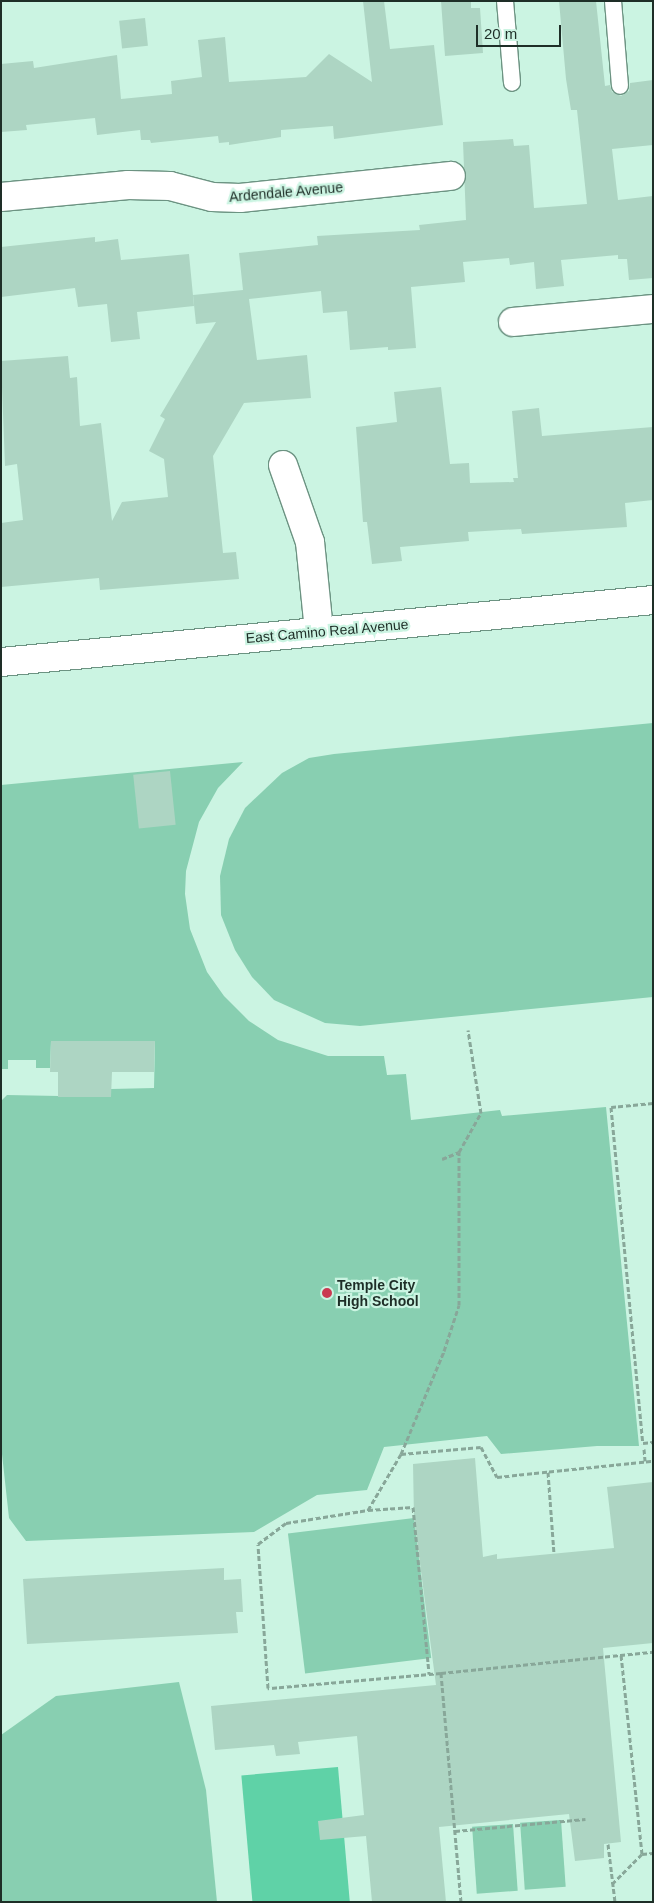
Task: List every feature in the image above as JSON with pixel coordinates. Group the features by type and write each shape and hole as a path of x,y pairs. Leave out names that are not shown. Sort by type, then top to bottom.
{"street":[{"name":"Ardendale Avenue","path":"1,197 128,186 170,186 212,197 240,198 451,176"},
{"path":"513,322 653,309"},
{"path":"283,465 310,542 320,631"},
{"name":"East Camino Real Avenue","path":"1,662 653,600"}],"lane":[{"path":"505,1 512,83"},
{"path":"613,1 620,86"}],"path":[{"path":"368,1510 401,1454 444,1351 458,1305 459,1152 481,1113 468,1030"},
{"path":"653,1103 611,1107 643,1443 653,1442"},
{"path":"442,1159 459,1152"},
{"path":"401,1454 481,1447 497,1477 653,1461"},
{"path":"644,1449 645,1462"},
{"path":"548,1472 554,1554"},
{"path":"429,1674 412,1507 368,1510 286,1523 258,1544 268,1688 441,1673 653,1652"},
{"path":"621,1655 642,1854"},
{"path":"441,1673 461,1902"},
{"path":"455,1830 585,1819"},
{"path":"608,1844 615,1902"},
{"path":"612,1884 642,1854 653,1852"}],"shaded area":[{"path":"653,723 653,997 360,1026 325,1023 274,1000 252,977 235,950 221,915 220,876 229,839 245,808 282,773 309,758"},
{"path":"243,762 218,788 199,822 186,871 185,894 190,929 207,972 224,996 249,1021 278,1040 328,1056 384,1056 387,1075 406,1074 411,1120 500,1110 502,1116 606,1107 639,1446 597,1446 501,1454 487,1436 384,1447 367,1490 317,1495 254,1532 26,1541 9,1518 1,1445 1,1101 7,1095 111,1097 111,1089 154,1088 155,1041 51,1041 50,1068 36,1068 36,1060 8,1060 8,1069 1,1069 1,785"},
{"path":"414,1518 431,1658 305,1673 288,1533"},
{"path":"179,1682 206,1790 217,1902 1,1902 1,1735 56,1696"},
{"path":"338,1767 350,1902 252,1902 241,1775"},
{"path":"561,1820 566,1887 525,1890 520,1823"},
{"path":"513,1824 518,1891 477,1894 472,1827"}],"building":[{"path":"363,1 384,1 390,49 434,45 443,125 334,139 333,126 281,130 281,137 229,145 229,142 219,143 218,136 151,143 150,140 141,140 140,130 97,135 95,118 26,125 27,130 1,132 1,64 33,61 34,68 117,55 121,99 172,94 171,81 202,77 198,40 225,37 229,82 306,77 329,54 372,82"},
{"path":"441,1 471,1 471,8 480,8 483,53 445,56"},
{"path":"559,1 596,1 605,86 610,85 612,92 621,96 629,91 630,83 653,80 653,145 612,149 618,200 653,196 653,278 629,280 627,259 618,259 618,255 561,260 564,286 536,289 534,262 510,265 509,258 463,262 465,282 411,287 416,348 388,350 388,347 350,350 347,311 323,313 321,291 249,299 257,360 307,355 311,398 244,403 213,456 223,553 236,552 239,579 100,590 99,578 1,587 1,523 23,520 17,464 5,466 1,361 68,356 70,378 77,377 80,426 101,423 112,521 122,502 168,497 164,459 149,451 165,419 160,416 216,322 196,324 193,295 243,290 239,253 318,245 317,236 420,230 419,225 466,220 463,142 513,139 514,146 529,145 534,208 587,204 577,110 571,110 566,79"},
{"path":"145,18 148,46 122,49 119,21"},
{"path":"95,237 95,242 118,239 121,260 189,254 194,306 137,312 140,339 111,342 107,304 78,307 75,288 1,297 1,247"},
{"path":"441,387 450,464 469,463 470,483 514,482 513,478 518,478 512,411 539,408 542,436 653,427 653,500 625,503 627,527 522,534 521,529 468,532 469,541 400,547 402,561 372,564 367,522 363,522 356,427 397,422 394,392"},
{"path":"170,771 176,825 139,829 133,775"},
{"path":"51,1041 155,1041 154,1072 112,1072 111,1097 58,1097 58,1072 50,1072"},
{"path":"475,1458 483,1557 497,1554 497,1559 614,1548 607,1487 653,1482 653,1643 603,1648 621,1842 604,1844 604,1858 575,1861 569,1814 439,1827 446,1902 372,1902 366,1836 320,1840 318,1821 364,1815 357,1736 298,1742 300,1754 276,1756 274,1745 215,1750 211,1706 436,1685 414,1518 413,1464"},
{"path":"224,1568 224,1580 241,1579 243,1612 236,1612 238,1633 27,1644 23,1579"}],"place":[{"name":"Temple City High School","path":"327,1293"}]}
